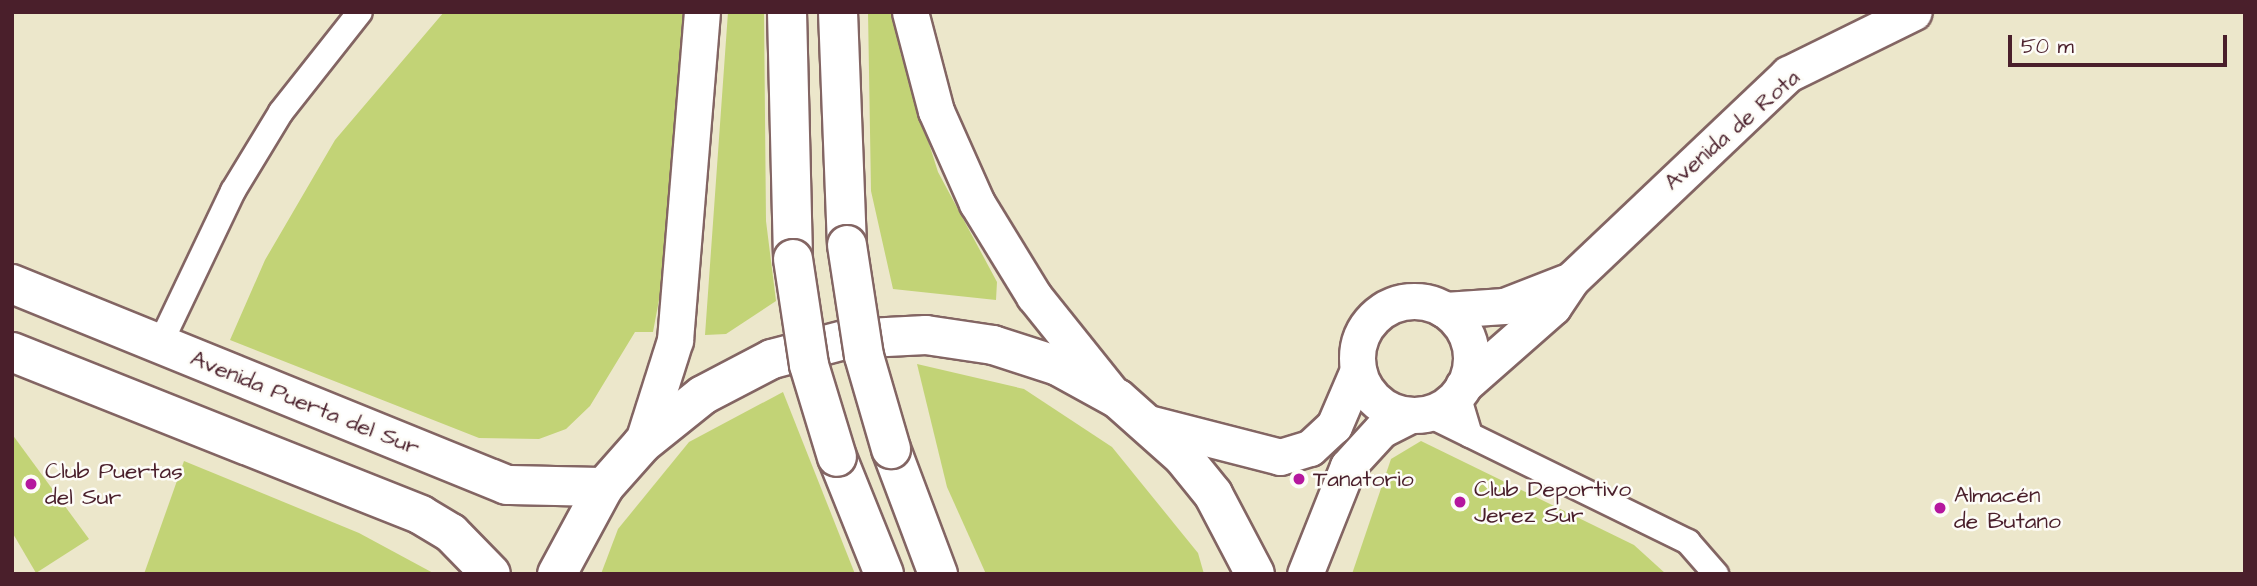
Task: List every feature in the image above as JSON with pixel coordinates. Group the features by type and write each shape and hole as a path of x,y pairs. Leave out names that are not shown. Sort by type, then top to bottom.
{"main road":[{"path":"787,12 793,259 809,365 836,457 884,574"},
{"path":"838,12 847,245 864,356 891,449 938,574"},
{"name":"Avenida Puerta del Sur","path":"12,284 507,485 604,487"},
{"path":"557,574 604,487 642,444 703,395 749,371 848,339 926,335 993,345 1058,366 1118,399 1149,423 1213,494 1255,574"},
{"path":"12,352 421,515 451,533 491,574"}],"street":[{"path":"160,344 233,191 281,112 360,12"},
{"path":"642,444 675,340 702,12"},
{"path":"910,12 936,111 977,203 1034,296 1118,399"},
{"name":"Avenida de Rota","path":"1461,391 1553,307 1572,279 1788,74 1914,12"},
{"name":"Avenida de Rota","path":"1445,310 1504,306 1572,279"},
{"path":"1149,423 1280,457 1310,448 1334,426 1359,370 1363,334 1389,307 1427,302 1445,310 1469,340 1472,359 1461,391 1470,435"},
{"path":"1359,370 1376,401 1470,435 1688,542 1716,574"},
{"path":"1306,574 1348,466 1381,430 1418,415 1461,391"}],"green space":[{"path":"444,12 686,12 667,257 653,332 635,332 590,406 566,429 539,439 479,438 230,340 265,260 335,140"},
{"path":"728,12 764,12 766,221 776,301 726,334 705,335"},
{"path":"868,12 894,12 901,55 938,172 997,282 996,300 893,289 871,191"},
{"path":"917,364 1024,389 1112,447 1198,553 1204,574 986,574 947,487"},
{"path":"783,392 855,574 601,574 618,529 689,442"},
{"name":"Club Puertas del Sur","path":"12,434 89,539 36,573 12,532"},
{"name":"Club Deportivo Jerez Sur","path":"1421,441 1634,545 1666,574 1352,574 1391,459"},
{"path":"184,461 359,533 435,574 144,574"}],"place":[{"name":"Tanatorio","path":"1299,479"},
{"name":"Club Puertas del Sur","path":"31,484"},
{"name":"Club Deportivo Jerez Sur","path":"1460,502"},
{"name":"Almacén de Butano","path":"1940,508"}]}
